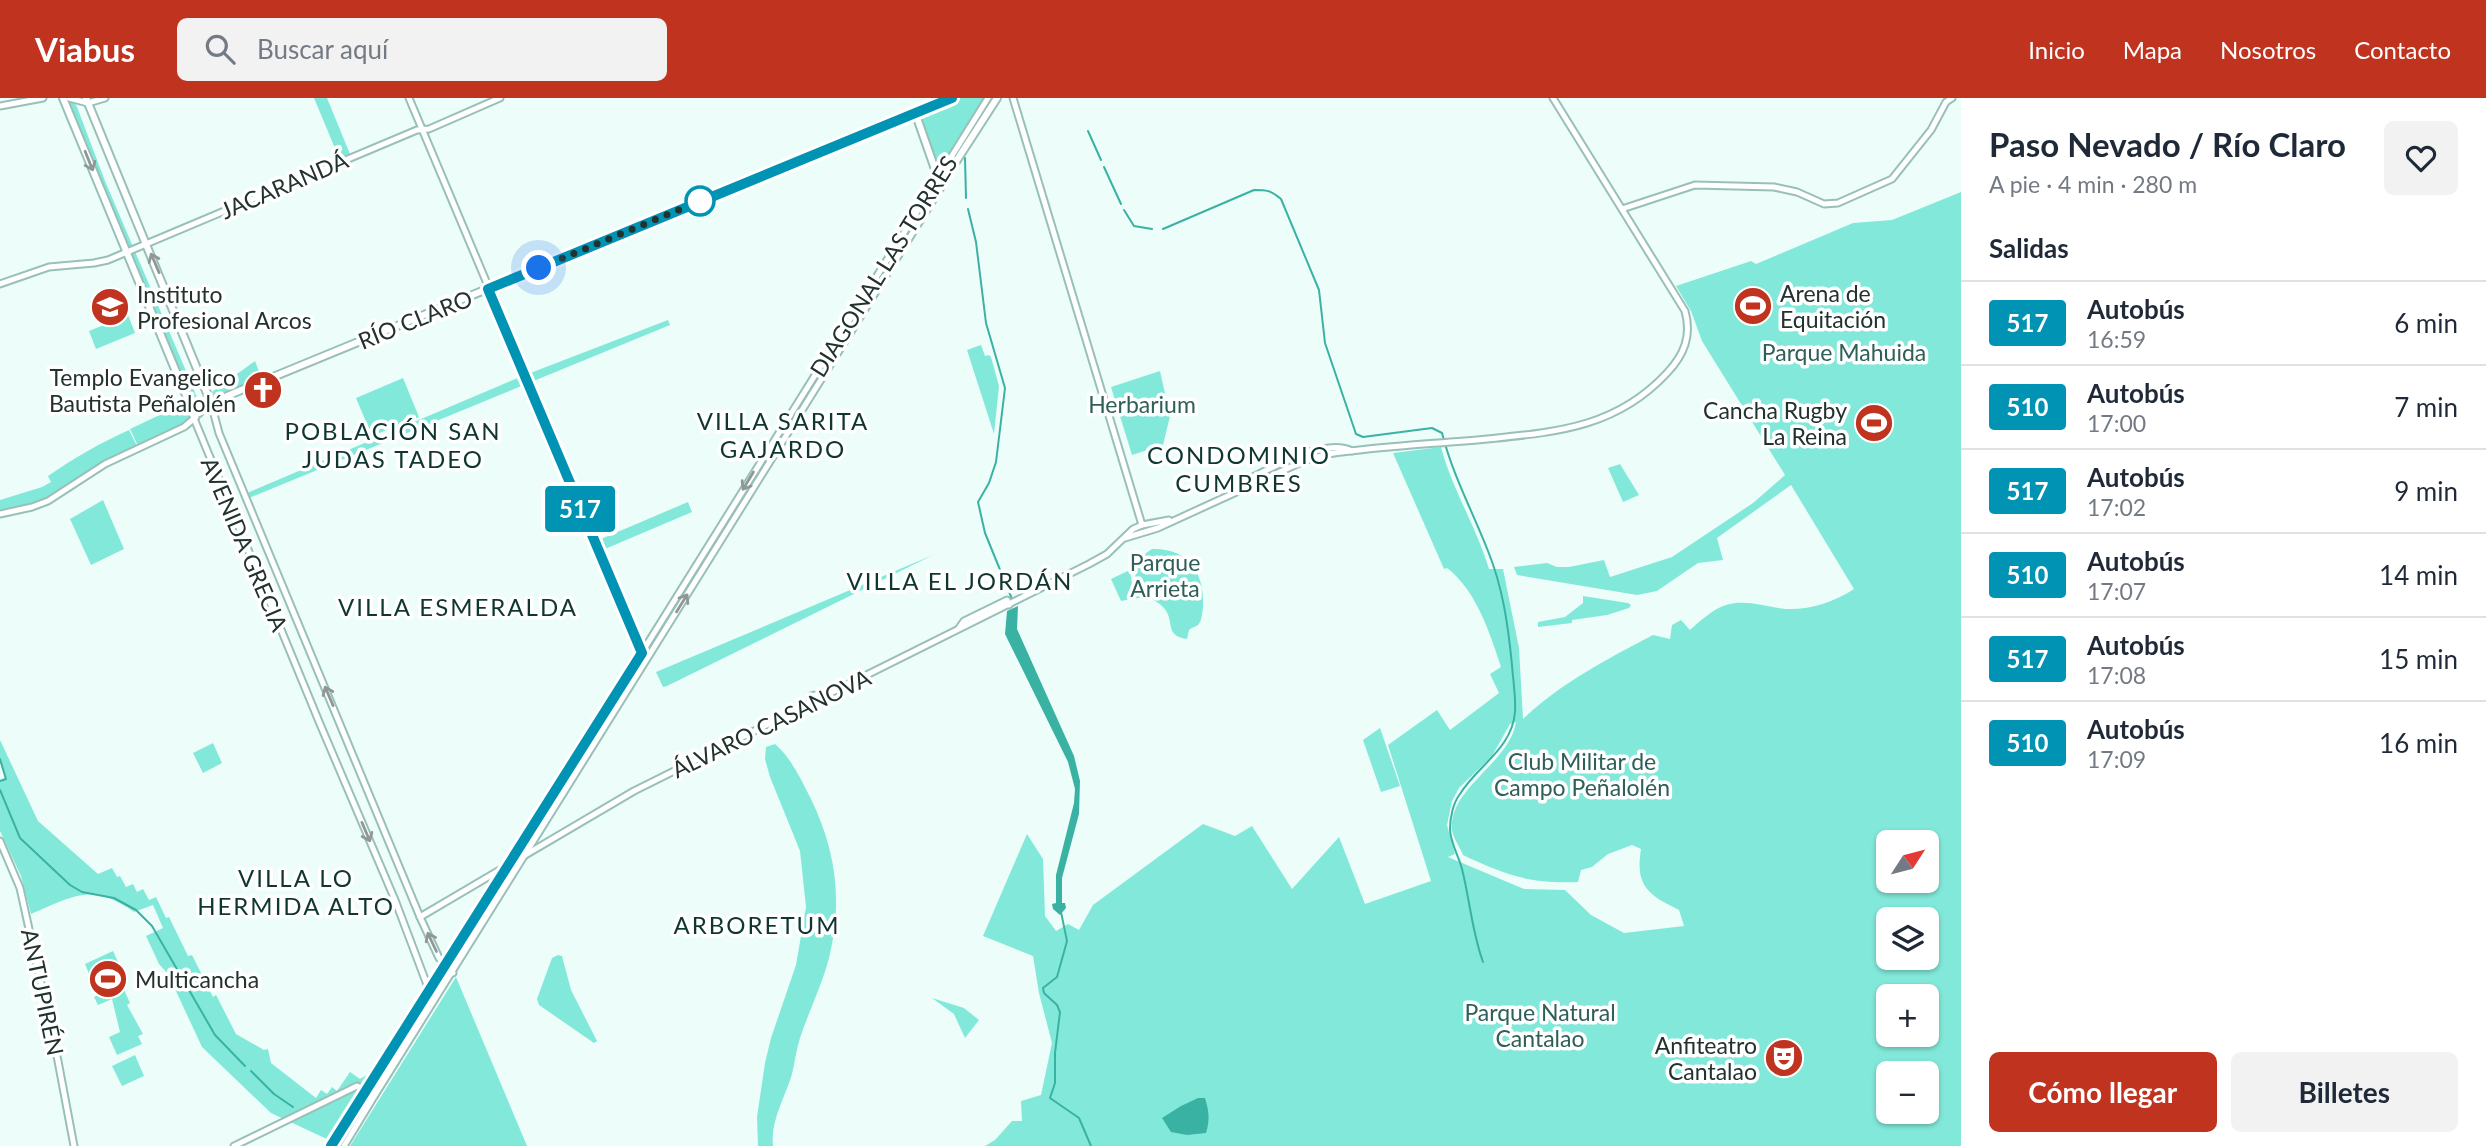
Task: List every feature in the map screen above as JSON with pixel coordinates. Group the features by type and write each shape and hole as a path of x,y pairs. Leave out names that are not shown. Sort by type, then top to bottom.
{"main road":[{"path":"0,106 43,98"},
{"path":"66,98 87,101 105,98"},
{"name":"AVENIDA GRECIA","path":"66,98 194,420 395,900 429,990"},
{"path":"409,98 646,662"},
{"name":"JACARANDÁ","path":"0,284 49,267 103,262 500,98"},
{"name":"RÍO CLARO","path":"194,420 211,403 952,98"},
{"name":"DIAGONAL LAS TORRES","path":"331,1146 988,98"},
{"name":"DIAGONAL LAS TORRES","path":"344,1146 997,98"},
{"path":"1013,98 1143,528"},
{"name":"ÁLVARO CASANOVA","path":"420,917 634,791 1107,554 1125,537 1143,528 1179,518 1314,451 1339,447 1352,451 1540,433 1590,424 1637,399 1655,385 1676,362 1687,339 1685,311 1553,98"},
{"path":"1622,209 1695,185 1774,187 1797,192 1824,204 1838,203 1892,179 1931,130 1946,102 1952,98"},
{"name":"AVENIDA GRECIA","path":"87,101 211,403 219,433 420,917 434,948 453,973"},
{"path":"915,112 938,176 948,176"},
{"path":"184,391 194,410 199,413"},
{"path":"0,514 32,507 48,500 105,464 194,420"},
{"name":"ÁLVARO CASANOVA","path":"957,630 964,621 1011,603"},
{"path":"811,696 840,690"},
{"path":"579,815 583,822"},
{"name":"ANTUPIRÉN","path":"0,841 20,888 58,1059 74,1146"},
{"path":"234,1146 357,1086 375,1095"}],"green space":[{"path":"66,98 72,98 77,107 105,181 198,400 194,404"},
{"path":"314,98 327,98 350,154 339,158"},
{"path":"958,98 985,98 938,174 917,114"},
{"path":"1961,192 1961,1146 985,1146 995,1140 1012,1121 1022,1121 1021,1101 1041,1095 1052,1043 1033,956 983,936 1027,834 1043,859 1045,916 1056,931 1068,924 1079,930 1093,905 1203,824 1235,836 1252,826 1292,889 1339,837 1365,904 1431,881 1388,745 1437,710 1450,730 1499,693 1490,674 1501,667 1474,600 1457,577 1447,568 1444,569 1393,453 1441,447 1489,569 1503,569 1519,648 1523,719 1585,672 1619,653 1653,635 1670,639 1672,625 1681,620 1690,630 1712,612 1734,603 1786,609 1813,607 1854,589 1791,485 1717,538 1723,560 1698,563 1657,591 1637,595 1517,575 1514,567 1547,563 1557,567 1569,567 1604,560 1610,577 1672,557 1753,503 1785,475 1702,341 1691,311 1676,286 1751,261 1756,264 1853,223 1892,220","holes":["1516,722 1503,750 1469,788 1453,815 1452,830 1463,855 1518,877 1578,882 1581,870 1592,867 1608,854 1632,845 1641,849 1640,872 1646,888 1679,910 1684,926 1624,933 1591,915 1565,890 1524,889 1448,857 1455,854 1447,825 1452,801 1459,788 1492,756 1510,724"]},
{"path":"128,315 135,333 96,349 89,331"},
{"path":"668,320 670,325 249,498 247,493 520,377"},
{"path":"981,345 985,356 991,357 999,386 994,434 967,350"},
{"path":"255,361 261,377 214,397 212,392"},
{"name":"Herbarium","path":"1160,371 1170,416 1163,445 1132,455 1111,387"},
{"path":"403,378 419,417 372,436 356,398"},
{"path":"183,404 191,420 138,446 130,429"},
{"path":"129,430 137,446 104,462 32,507 0,512 0,500 42,487 51,482 48,476 58,469"},
{"path":"1620,464 1639,495 1623,502 1608,468"},
{"path":"103,500 124,549 91,565 70,519"},
{"path":"688,502 692,512 605,549 601,539"},
{"name":"Parque Arrieta","path":"1152,549 1176,553 1185,558 1192,565 1201,584 1202,615 1198,625 1189,630 1187,639 1175,635 1167,612 1137,586 1139,562"},
{"path":"933,555 667,686 663,687 656,672"},
{"path":"1130,570 1132,584 1144,597 1121,601 1111,579"},
{"path":"1583,596 1631,605 1607,615 1538,627 1538,622 1565,617 1583,603"},
{"path":"1380,728 1400,786 1381,792 1363,740"},
{"path":"0,740 38,821 98,874 112,868 126,887 133,884 137,892 143,889 149,900 156,897 188,956 192,955 213,997 216,995 236,1034 264,1050 268,1049 271,1063 316,1098 321,1090 327,1094 332,1087 337,1091 350,1072 360,1079 373,1071 329,1140 271,1113 202,1047 168,974 159,964 146,936 163,928 153,905 134,912 106,897 83,895 31,914 21,876 0,831 0,780 5,778 0,762"},
{"path":"213,743 222,763 203,773 193,753"},
{"path":"775,744 799,776 826,836 834,876 836,916 829,958 800,1038 792,1074 776,1119 773,1146 758,1146 757,1117 765,1063 796,965 806,907 800,851 765,759 766,747"},
{"path":"113,951 126,980 121,983 130,1003 127,1005 143,1034 138,1036 142,1044 117,1055 109,1037 120,1032 112,999 98,1005 94,997 98,995 85,964"},
{"path":"562,956 571,990 597,1041 594,1043 539,1005 537,999 552,958"},
{"path":"456,977 527,1146 350,1146"},
{"path":"932,998 964,1008 979,1020 965,1038 954,1014"},
{"path":"135,1055 144,1076 122,1086 112,1066"}],"shaded area":[{"path":"1018,606 1017,629 1074,756 1080,781 1079,814 1062,878 1062,903 1065,903 1066,908 1060,915 1053,909 1052,904 1056,903 1056,875 1075,789 1068,762 1005,634 1007,611"},
{"path":"1198,1098 1205,1098 1208,1120 1206,1133 1187,1135 1171,1132 1162,1118"}],"waterway":[{"path":"1088,131 1101,160"},
{"path":"965,158 966,198"},
{"path":"1104,167 1121,204"},
{"path":"1163,229 1254,190 1268,191 1277,196 1281,199 1319,290 1325,343 1356,434 1363,437 1432,428 1442,433 1498,579 1507,621 1515,694 1513,725 1508,736 1460,794 1451,820 1451,839 1462,869 1483,962"},
{"path":"968,209 976,242 986,323 1005,388 996,462 989,483 978,502 985,533 1012,599"},
{"path":"1124,210 1134,226 1152,229"},
{"path":"0,759 6,779 0,781"},
{"path":"0,790 20,838 70,885 82,892 114,898 136,910 152,926 215,1035 245,1066"},
{"path":"1061,912 1067,941 1057,977 1043,988 1060,1012 1055,1053 1055,1083 1050,1098 1079,1118 1091,1146"},
{"path":"251,1071 274,1094 293,1107"}],"bus line":[{"name":"517","path":"331,1146 642,653 488,289 952,98"}],"place":[{"name":"Arena de Equitación","path":"1753,306"},
{"name":"Instituto Profesional Arcos","path":"110,307"},
{"name":"Templo Evangelico Bautista Peñalolén","path":"263,390"},
{"name":"Cancha Rugby La Reina","path":"1874,423"},
{"name":"Multicancha","path":"108,979"},
{"name":"Anfiteatro Cantalao","path":"1784,1058"}],"district":[{"name":"VILLA SARITA GAJARDO","path":"783,434"},
{"name":"POBLACIÓN SAN JUDAS TADEO","path":"393,444"},
{"name":"CONDOMINIO CUMBRES","path":"1239,468"},
{"name":"VILLA EL JORDÁN","path":"960,580"},
{"name":"VILLA ESMERALDA","path":"458,606"},
{"name":"VILLA LO HERMIDA ALTO","path":"296,891"},
{"name":"ARBORETUM","path":"757,924"}],"route":[{"path":"539,268 700,201"}],"park label":[{"name":"Parque Mahuida","path":"1844,352"},
{"name":"Club Militar de Campo Peñalolén","path":"1582,774"},
{"name":"Parque Natural Cantalao","path":"1540,1025"}]}
